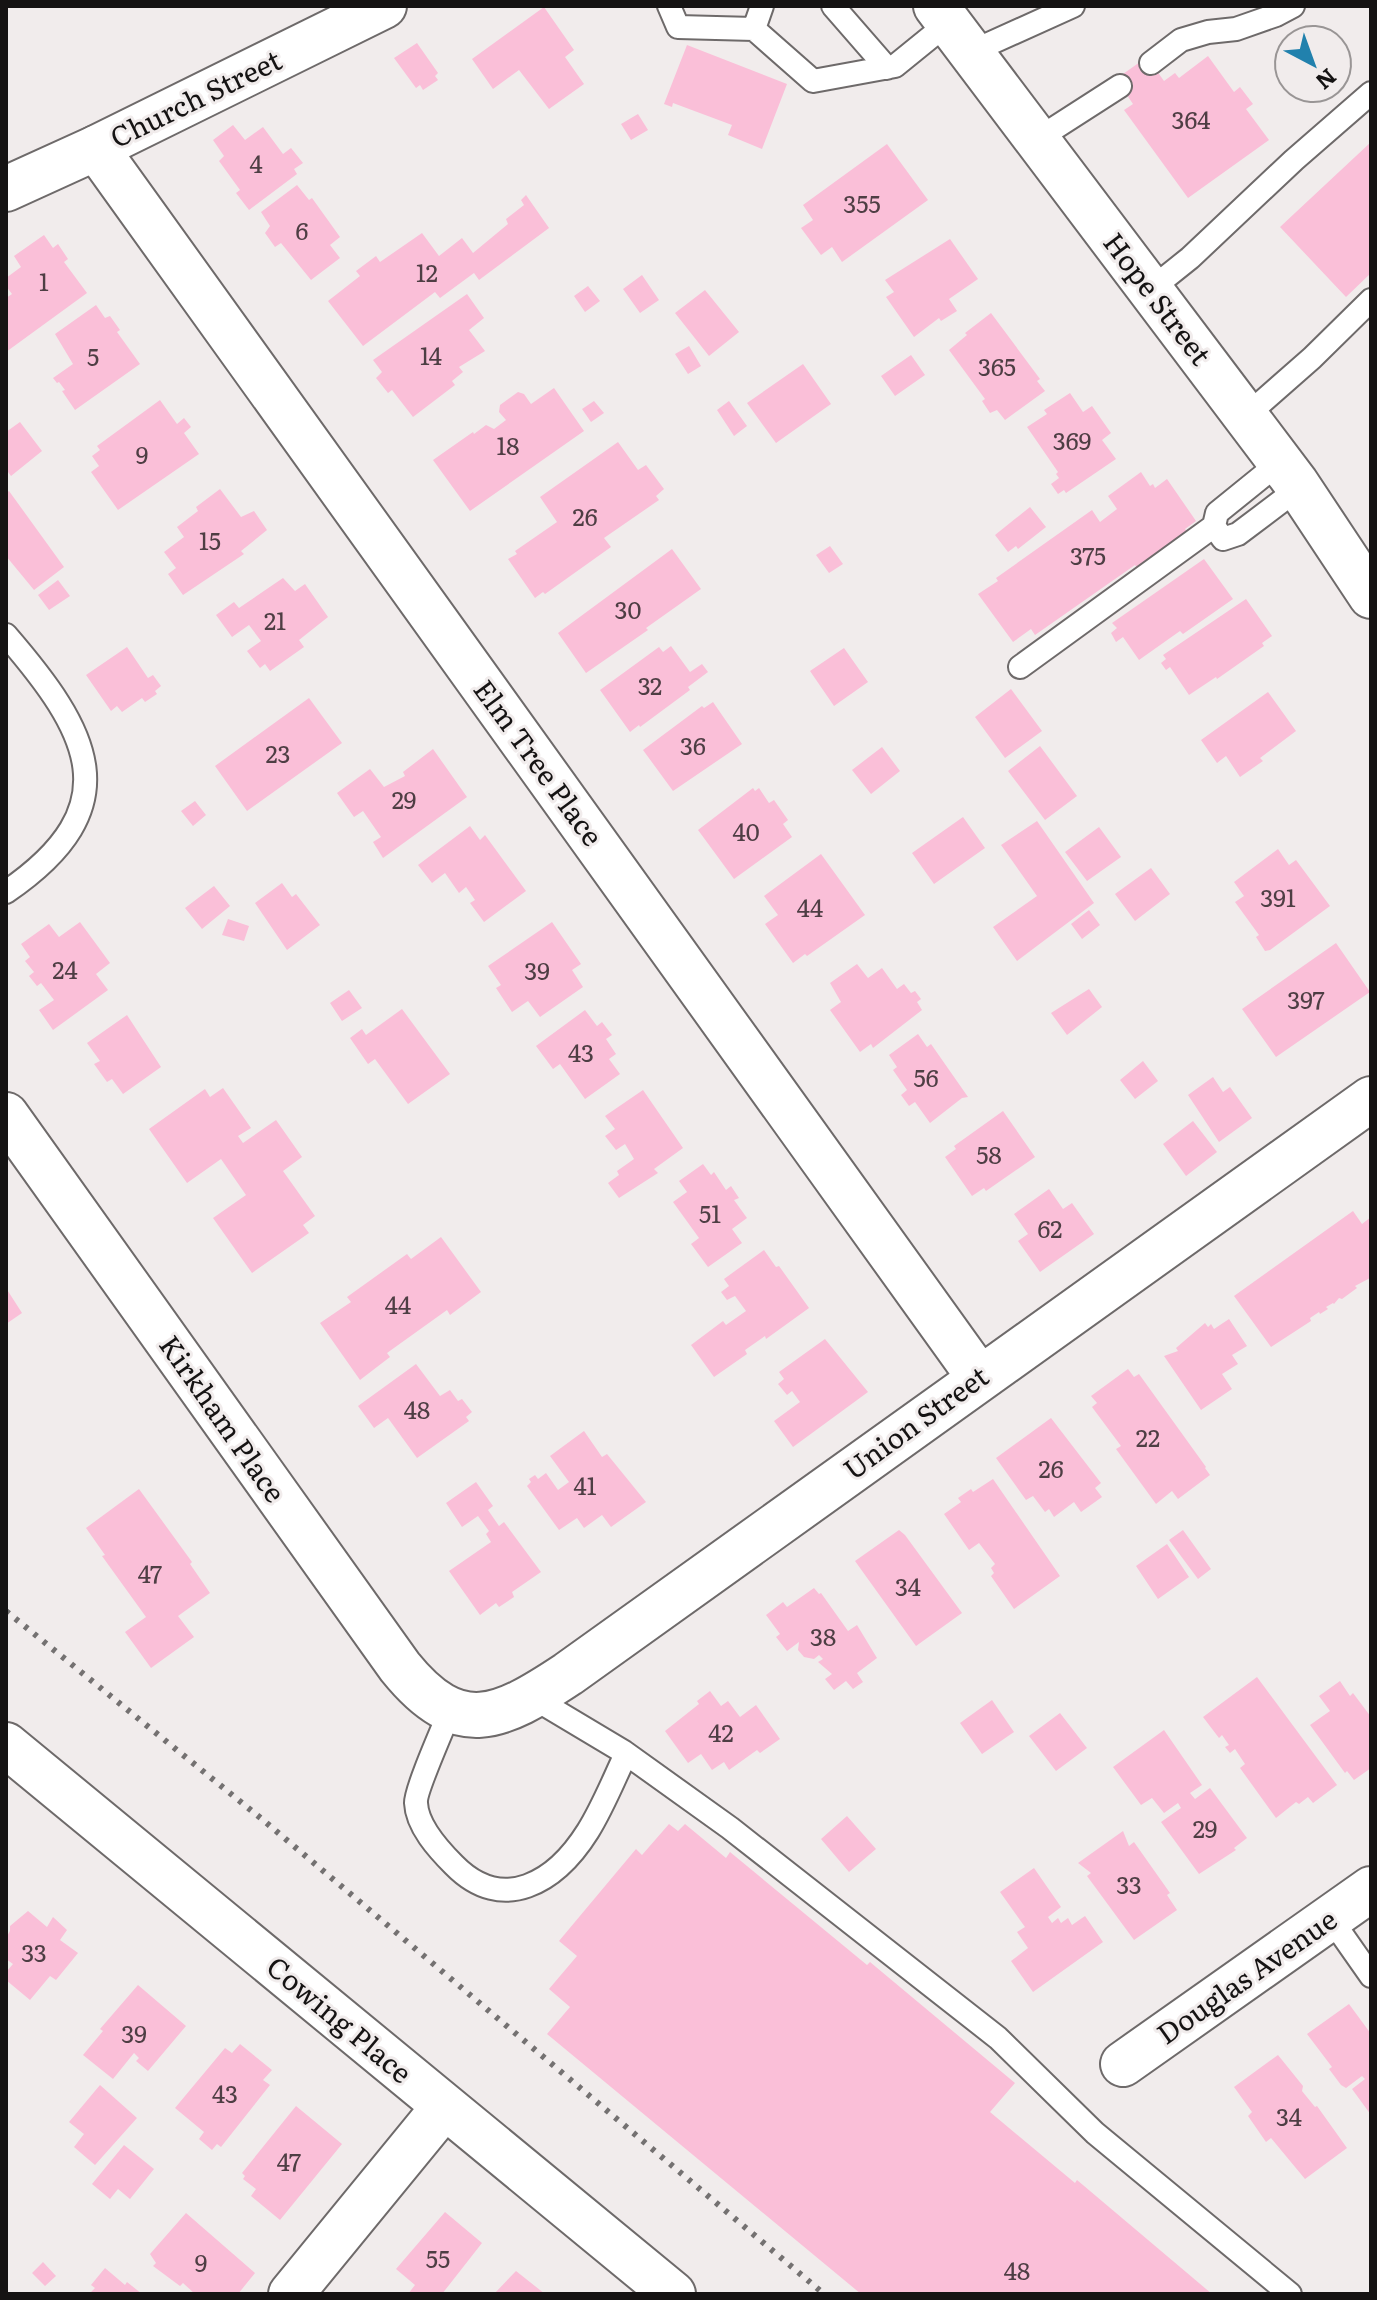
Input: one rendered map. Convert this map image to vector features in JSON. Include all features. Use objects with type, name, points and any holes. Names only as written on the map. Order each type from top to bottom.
[{"type":"street","name":"Church Street","points":[[6,189],[384,6]]},
{"type":"street","name":"Hope Street","points":[[951,27],[1290,475],[1371,596]]},
{"type":"street","name":"Elm Tree Place","points":[[96,148],[979,1377]]},
{"type":"street","name":"Union Street","points":[[450,1711],[482,1716],[495,1714],[532,1697],[1371,1099]]},
{"type":"street","name":"Kirkham Place","points":[[6,1115],[400,1667],[425,1695],[450,1711]]},
{"type":"street","name":"Cowing Place","points":[[6,1745],[673,2294]]},
{"type":"street","name":"Douglas Avenue","points":[[1123,2064],[1371,1889]]},
{"type":"street","points":[[291,2294],[444,2107]]},
{"type":"lane","points":[[669,6],[678,27],[754,29],[813,81],[895,66],[951,27],[1073,6]]},
{"type":"lane","points":[[754,29],[762,6]]},
{"type":"lane","points":[[833,6],[887,68]]},
{"type":"lane","points":[[1151,63],[1181,40],[1208,32],[1236,29],[1293,6]]},
{"type":"lane","points":[[1036,140],[1120,86]]},
{"type":"lane","points":[[1150,290],[1190,258],[1371,93]]},
{"type":"lane","points":[[1246,416],[1371,300]]},
{"type":"lane","points":[[1214,526],[1223,539],[1238,534],[1290,475]]},
{"type":"lane","points":[[1020,667],[1214,526],[1217,513],[1290,475]]},
{"type":"lane","points":[[6,635],[55,695],[71,721],[85,761],[85,785],[71,830],[55,852],[33,873],[6,892]]},
{"type":"lane","points":[[532,1697],[626,1754],[730,1828],[998,2038],[1095,2133],[1290,2294]]},
{"type":"lane","points":[[450,1711],[415,1801],[422,1823],[442,1853],[466,1878],[495,1890],[523,1890],[563,1863],[588,1831],[626,1754]]},
{"type":"lane","points":[[1331,1919],[1371,1976]]},
{"type":"building","points":[[544,7],[574,50],[565,57],[584,84],[549,109],[519,70],[493,89],[472,59]]},
{"type":"building","points":[[417,43],[438,73],[435,76],[438,80],[423,90],[420,85],[416,88],[394,58]]},
{"type":"building","points":[[687,45],[787,84],[762,149],[728,135],[732,125],[673,103],[672,107],[664,104]]},
{"type":"building","points":[[1208,56],[1234,92],[1240,87],[1253,104],[1246,109],[1269,140],[1188,198],[1124,110],[1133,104],[1116,79],[1147,57],[1164,81],[1175,73],[1179,78]]},
{"type":"building","points":[[638,114],[648,130],[631,140],[621,124]]},
{"type":"building","points":[[233,125],[245,140],[263,127],[283,154],[291,148],[303,163],[294,169],[297,174],[249,210],[236,193],[240,190],[219,161],[224,156],[213,140]]},
{"type":"building","points":[[1371,142],[1371,273],[1346,297],[1280,227]]},
{"type":"building","points":[[887,144],[928,200],[842,262],[832,247],[821,255],[801,228],[813,220],[803,205]]},
{"type":"building","points":[[297,185],[309,200],[312,198],[340,237],[330,245],[340,258],[311,280],[281,243],[275,247],[265,233],[270,226],[261,212]]},
{"type":"building","points":[[526,195],[549,228],[479,280],[474,273],[440,298],[435,292],[363,346],[328,301],[360,276],[356,271],[376,256],[380,262],[422,233],[439,256],[462,238],[473,253],[508,224],[506,219],[524,205],[521,200]]},
{"type":"building","points":[[44,235],[53,248],[58,244],[68,259],[64,262],[87,293],[6,352],[6,298],[12,294],[6,286],[6,278],[21,267],[14,256]]},
{"type":"building","points":[[950,239],[978,279],[949,299],[957,311],[941,321],[939,318],[914,337],[886,297],[894,292],[885,280]]},
{"type":"building","points":[[642,275],[659,300],[640,313],[623,289]]},
{"type":"building","points":[[588,286],[600,301],[585,312],[574,296]]},
{"type":"building","points":[[705,290],[739,332],[709,356],[675,313]]},
{"type":"building","points":[[467,294],[484,318],[469,330],[485,351],[459,367],[463,372],[452,381],[455,385],[413,417],[392,390],[388,393],[376,378],[382,372],[373,360]]},
{"type":"building","points":[[96,305],[105,318],[110,316],[120,330],[117,332],[140,364],[75,410],[62,391],[65,390],[53,378],[73,364],[55,334]]},
{"type":"building","points":[[991,313],[1040,379],[1037,381],[1045,391],[1005,420],[997,410],[990,413],[982,401],[985,399],[949,350]]},
{"type":"building","points":[[689,346],[701,366],[688,374],[675,354]]},
{"type":"building","points":[[911,355],[925,375],[895,396],[881,376]]},
{"type":"building","points":[[803,364],[831,404],[776,443],[747,403]]},
{"type":"building","points":[[554,388],[584,431],[470,511],[433,460],[473,432],[486,425],[494,429],[506,420],[499,412],[500,405],[518,392],[524,394],[531,404]]},
{"type":"building","points":[[1070,393],[1083,412],[1092,406],[1111,433],[1102,440],[1116,459],[1066,493],[1064,490],[1058,494],[1051,484],[1059,478],[1058,472],[1027,427],[1047,414],[1044,410]]},
{"type":"building","points":[[160,400],[177,424],[184,418],[191,427],[184,433],[199,454],[118,510],[91,472],[99,466],[92,456],[100,450],[97,446]]},
{"type":"building","points":[[594,401],[604,413],[591,422],[582,409]]},
{"type":"building","points":[[729,401],[747,426],[734,436],[717,410]]},
{"type":"building","points":[[20,422],[42,451],[11,476],[8,472],[6,474],[6,432]]},
{"type":"building","points":[[618,442],[638,470],[646,465],[664,489],[656,496],[659,500],[604,538],[611,547],[535,598],[508,559],[557,522],[540,497]]},
{"type":"building","points":[[1141,472],[1150,486],[1153,484],[1155,488],[1167,479],[1196,521],[1185,529],[1187,532],[1137,568],[1135,565],[1035,635],[1031,629],[1013,642],[978,594],[1092,510],[1100,522],[1117,509],[1108,496]]},
{"type":"building","points":[[220,489],[241,517],[254,511],[267,530],[241,551],[244,554],[183,595],[168,574],[176,568],[164,552],[184,537],[177,527],[198,511],[196,507]]},
{"type":"building","points":[[9,491],[64,567],[34,590],[6,556],[6,493]]},
{"type":"building","points":[[1030,507],[1046,527],[1018,549],[1016,546],[1008,552],[995,535]]},
{"type":"building","points":[[830,546],[843,564],[829,573],[816,555]]},
{"type":"building","points":[[672,549],[701,589],[586,673],[558,633]]},
{"type":"building","points":[[1204,559],[1233,599],[1139,660],[1123,637],[1116,642],[1111,633],[1117,628],[1112,623]]},
{"type":"building","points":[[283,578],[295,591],[305,584],[328,617],[299,640],[304,647],[270,671],[265,664],[260,668],[247,651],[261,641],[249,625],[232,637],[216,615],[234,602],[239,608]]},
{"type":"building","points":[[58,580],[70,596],[49,610],[38,595]]},
{"type":"building","points":[[1246,599],[1272,636],[1262,643],[1264,646],[1189,695],[1170,667],[1166,670],[1161,663],[1166,659],[1163,655]]},
{"type":"building","points":[[671,646],[690,672],[702,664],[708,672],[688,687],[690,690],[630,732],[600,690],[659,647],[663,652]]},
{"type":"building","points":[[127,647],[148,678],[153,675],[161,686],[155,691],[157,694],[145,702],[142,698],[122,712],[117,706],[111,711],[86,675]]},
{"type":"building","points":[[844,648],[868,682],[834,706],[810,671]]},
{"type":"building","points":[[1011,689],[1042,731],[1005,758],[975,717]]},
{"type":"building","points":[[1268,692],[1296,731],[1240,777],[1226,756],[1217,763],[1201,740]]},
{"type":"building","points":[[309,698],[342,743],[247,811],[215,766]]},
{"type":"building","points":[[713,702],[742,744],[673,791],[643,750],[702,706],[704,708]]},
{"type":"building","points":[[1040,746],[1077,796],[1045,820],[1008,771]]},
{"type":"building","points":[[882,747],[900,771],[871,794],[852,770]]},
{"type":"building","points":[[433,749],[467,797],[383,858],[373,842],[381,837],[363,811],[354,817],[337,793],[370,769],[384,787],[405,776],[403,772]]},
{"type":"building","points":[[753,788],[755,791],[759,788],[769,803],[774,800],[788,820],[783,824],[792,837],[734,879],[698,830]]},
{"type":"building","points":[[195,801],[206,815],[193,826],[181,811]]},
{"type":"building","points":[[963,817],[985,848],[934,884],[912,853]]},
{"type":"building","points":[[1037,821],[1094,903],[1017,961],[993,927],[1037,896],[1001,845]]},
{"type":"building","points":[[470,826],[480,840],[485,835],[526,891],[484,922],[470,903],[475,900],[466,887],[459,893],[445,873],[432,883],[418,865]]},
{"type":"building","points":[[1099,827],[1121,857],[1087,881],[1065,852]]},
{"type":"building","points":[[1278,849],[1289,865],[1296,860],[1330,906],[1265,951],[1256,937],[1259,935],[1235,902],[1244,896],[1234,882]]},
{"type":"building","points":[[821,854],[865,915],[793,963],[765,924],[778,915],[764,896]]},
{"type":"building","points":[[1151,868],[1170,894],[1135,921],[1115,894]]},
{"type":"building","points":[[282,883],[292,897],[296,894],[320,925],[287,950],[255,903]]},
{"type":"building","points":[[214,886],[230,906],[202,929],[185,908]]},
{"type":"building","points":[[1089,910],[1100,925],[1082,939],[1071,924]]},
{"type":"building","points":[[228,919],[249,926],[244,941],[222,935]]},
{"type":"building","points":[[80,922],[110,963],[96,974],[108,990],[53,1030],[39,1010],[54,1000],[41,983],[37,986],[29,976],[34,972],[25,961],[30,957],[21,944],[49,924],[59,937]]},
{"type":"building","points":[[552,922],[581,964],[572,970],[583,987],[540,1017],[528,1001],[512,1012],[496,988],[501,985],[488,966]]},
{"type":"building","points":[[1336,943],[1370,992],[1276,1057],[1242,1009]]},
{"type":"building","points":[[857,964],[868,978],[882,968],[897,989],[904,984],[911,993],[915,991],[921,999],[917,1002],[922,1010],[873,1048],[871,1044],[860,1052],[830,1010],[841,1002],[830,983]]},
{"type":"building","points":[[1089,989],[1102,1007],[1067,1035],[1051,1013]]},
{"type":"building","points":[[349,990],[362,1008],[342,1021],[330,1003]]},
{"type":"building","points":[[402,1009],[450,1074],[408,1104],[375,1059],[368,1064],[350,1038],[362,1029],[366,1035]]},
{"type":"building","points":[[585,1010],[597,1026],[602,1022],[612,1035],[606,1039],[616,1054],[609,1059],[620,1074],[585,1099],[560,1064],[553,1069],[536,1046]]},
{"type":"building","points":[[127,1015],[161,1067],[123,1094],[112,1079],[107,1082],[94,1064],[100,1061],[87,1043]]},
{"type":"building","points":[[918,1034],[927,1047],[931,1044],[968,1097],[962,1098],[930,1123],[915,1102],[909,1106],[901,1095],[907,1090],[893,1070],[897,1067],[889,1055]]},
{"type":"building","points":[[1143,1061],[1158,1081],[1135,1099],[1120,1080]]},
{"type":"building","points":[[1213,1077],[1223,1092],[1230,1087],[1252,1118],[1219,1142],[1188,1095]]},
{"type":"building","points":[[223,1088],[251,1128],[238,1136],[243,1143],[276,1120],[302,1157],[283,1171],[315,1216],[303,1225],[309,1233],[252,1273],[213,1218],[246,1195],[221,1159],[187,1183],[149,1129],[205,1089],[210,1097]]},
{"type":"building","points":[[643,1090],[683,1148],[654,1169],[658,1173],[619,1198],[608,1183],[619,1175],[617,1171],[634,1159],[625,1144],[616,1150],[605,1136],[615,1129],[605,1116]]},
{"type":"building","points":[[1003,1111],[1035,1157],[986,1191],[984,1188],[972,1196],[945,1157],[956,1149],[954,1146]]},
{"type":"building","points":[[1193,1121],[1217,1152],[1186,1176],[1163,1144]]},
{"type":"building","points":[[703,1164],[711,1175],[714,1172],[726,1190],[731,1186],[739,1198],[734,1200],[747,1218],[732,1229],[742,1243],[708,1267],[691,1244],[699,1238],[673,1202],[687,1192],[679,1181]]},
{"type":"building","points":[[1049,1189],[1063,1209],[1072,1203],[1094,1234],[1040,1272],[1018,1241],[1028,1234],[1014,1214]]},
{"type":"building","points":[[1353,1211],[1362,1224],[1371,1217],[1370,1278],[1271,1347],[1234,1296]]},
{"type":"building","points":[[441,1237],[481,1292],[450,1315],[447,1310],[387,1353],[390,1357],[360,1380],[320,1323],[351,1302],[347,1297],[407,1254],[411,1259]]},
{"type":"building","points":[[764,1250],[809,1308],[745,1350],[747,1354],[714,1377],[691,1345],[723,1321],[726,1325],[746,1311],[735,1296],[727,1300],[721,1292],[729,1286],[724,1279]]},
{"type":"building","points":[[6,1288],[22,1313],[6,1324]]},
{"type":"building","points":[[1229,1319],[1247,1346],[1232,1355],[1238,1364],[1222,1374],[1232,1389],[1201,1410],[1164,1356],[1178,1351],[1176,1348],[1205,1323],[1208,1327],[1211,1324],[1214,1329]]},
{"type":"building","points":[[825,1339],[868,1392],[793,1447],[774,1421],[800,1402],[792,1391],[787,1395],[778,1384],[784,1379],[779,1372]]},
{"type":"building","points":[[416,1364],[440,1396],[450,1390],[472,1412],[466,1417],[469,1421],[417,1458],[388,1418],[374,1428],[358,1406]]},
{"type":"building","points":[[1128,1369],[1134,1377],[1139,1374],[1210,1475],[1178,1499],[1172,1491],[1156,1504],[1116,1449],[1121,1446],[1092,1407],[1097,1403],[1091,1396]]},
{"type":"building","points":[[1051,1418],[1101,1483],[1095,1488],[1102,1497],[1081,1512],[1074,1502],[1054,1517],[1049,1509],[1045,1512],[1033,1496],[1026,1500],[996,1458]]},
{"type":"building","points":[[584,1431],[602,1457],[607,1454],[646,1502],[611,1527],[602,1515],[584,1528],[577,1518],[559,1530],[527,1486],[531,1482],[529,1479],[535,1475],[538,1479],[546,1473],[558,1490],[569,1482],[550,1456]]},
{"type":"building","points":[[993,1479],[1060,1576],[1014,1609],[991,1576],[994,1573],[991,1568],[995,1564],[979,1543],[969,1550],[944,1514],[961,1502],[958,1498]]},
{"type":"building","points":[[476,1482],[493,1506],[488,1510],[499,1526],[504,1522],[541,1572],[512,1592],[514,1597],[499,1607],[496,1603],[480,1615],[449,1571],[491,1542],[486,1534],[489,1531],[478,1516],[462,1527],[446,1503]]},
{"type":"building","points":[[139,1489],[192,1562],[190,1564],[210,1593],[178,1616],[194,1637],[151,1668],[125,1632],[146,1617],[86,1528]]},
{"type":"building","points":[[899,1530],[962,1613],[916,1646],[855,1561]]},
{"type":"building","points":[[1183,1530],[1211,1569],[1198,1579],[1169,1540]]},
{"type":"building","points":[[1167,1544],[1189,1577],[1158,1599],[1136,1566]]},
{"type":"building","points":[[814,1588],[848,1631],[857,1625],[877,1658],[857,1673],[863,1682],[853,1689],[846,1681],[834,1690],[825,1679],[832,1674],[818,1662],[823,1659],[819,1655],[814,1659],[804,1657],[798,1650],[799,1642],[787,1651],[776,1637],[780,1634],[766,1615],[783,1602],[787,1607]]},
{"type":"building","points":[[1257,1677],[1337,1785],[1313,1803],[1308,1797],[1299,1804],[1296,1802],[1276,1818],[1240,1768],[1245,1764],[1235,1749],[1230,1753],[1222,1735],[1219,1738],[1203,1717]]},
{"type":"building","points":[[1340,1681],[1371,1717],[1371,1768],[1354,1780],[1347,1771],[1345,1773],[1310,1725],[1330,1711],[1319,1696]]},
{"type":"building","points":[[710,1691],[721,1706],[728,1701],[740,1717],[756,1705],[780,1739],[760,1753],[757,1750],[729,1770],[724,1762],[712,1770],[701,1754],[688,1763],[665,1731],[699,1704],[697,1701]]},
{"type":"building","points":[[992,1700],[1014,1732],[982,1754],[960,1723]]},
{"type":"building","points":[[1060,1713],[1087,1748],[1056,1771],[1029,1736]]},
{"type":"building","points":[[1164,1730],[1202,1785],[1190,1793],[1195,1799],[1210,1788],[1247,1838],[1234,1848],[1236,1850],[1199,1874],[1161,1822],[1181,1808],[1178,1803],[1164,1813],[1152,1798],[1141,1805],[1113,1767]]},
{"type":"building","points":[[847,1816],[876,1849],[849,1872],[821,1839]]},
{"type":"building","points":[[669,1824],[678,1831],[685,1824],[726,1858],[730,1852],[867,1965],[870,1962],[1015,2083],[990,2112],[1075,2183],[1077,2180],[1212,2294],[861,2294],[547,2034],[570,2007],[549,1989],[577,1956],[559,1941],[636,1849],[642,1855]]},
{"type":"building","points":[[1123,1831],[1129,1846],[1134,1842],[1170,1893],[1167,1895],[1177,1910],[1134,1940],[1087,1876],[1091,1873],[1078,1863]]},
{"type":"building","points":[[1034,1868],[1061,1907],[1048,1917],[1052,1923],[1058,1918],[1061,1923],[1068,1918],[1072,1925],[1085,1916],[1103,1942],[1033,1992],[1011,1961],[1028,1948],[1017,1932],[1025,1927],[1000,1892]]},
{"type":"building","points":[[28,1911],[47,1927],[53,1917],[67,1930],[60,1940],[78,1953],[56,1980],[50,1976],[30,2000],[6,1980],[6,1972],[13,1964],[6,1959],[6,1938],[10,1926]]},
{"type":"building","points":[[138,1985],[186,2026],[148,2071],[136,2061],[139,2058],[134,2053],[113,2079],[83,2055],[103,2031],[100,2029]]},
{"type":"building","points":[[1349,2004],[1371,2034],[1371,2115],[1352,2089],[1365,2079],[1362,2076],[1346,2088],[1341,2085],[1329,2069],[1332,2067],[1307,2034]]},
{"type":"building","points":[[240,2044],[272,2070],[263,2080],[270,2085],[221,2147],[217,2144],[212,2150],[199,2139],[204,2132],[175,2108],[225,2048],[232,2053]]},
{"type":"building","points":[[1278,2055],[1347,2148],[1305,2179],[1271,2138],[1266,2142],[1248,2116],[1252,2112],[1234,2087]]},
{"type":"building","points":[[100,2085],[137,2118],[95,2165],[74,2147],[84,2134],[69,2122]]},
{"type":"building","points":[[296,2106],[342,2144],[280,2220],[251,2196],[256,2189],[243,2179],[245,2176],[242,2173]]},
{"type":"building","points":[[124,2145],[154,2169],[130,2199],[118,2189],[110,2199],[92,2184]]},
{"type":"building","points":[[445,2212],[482,2243],[442,2294],[408,2294],[415,2285],[396,2269]]},
{"type":"building","points":[[186,2213],[255,2273],[238,2294],[195,2294],[183,2283],[180,2286],[153,2266],[156,2263],[150,2254]]},
{"type":"building","points":[[43,2262],[56,2276],[45,2286],[32,2273]]},
{"type":"building","points":[[105,2268],[125,2285],[127,2282],[142,2294],[89,2294],[95,2288],[91,2285]]},
{"type":"building","points":[[516,2271],[545,2294],[494,2294]]},
{"type":"railway","points":[[6,1611],[263,1820],[824,2294]]}]
